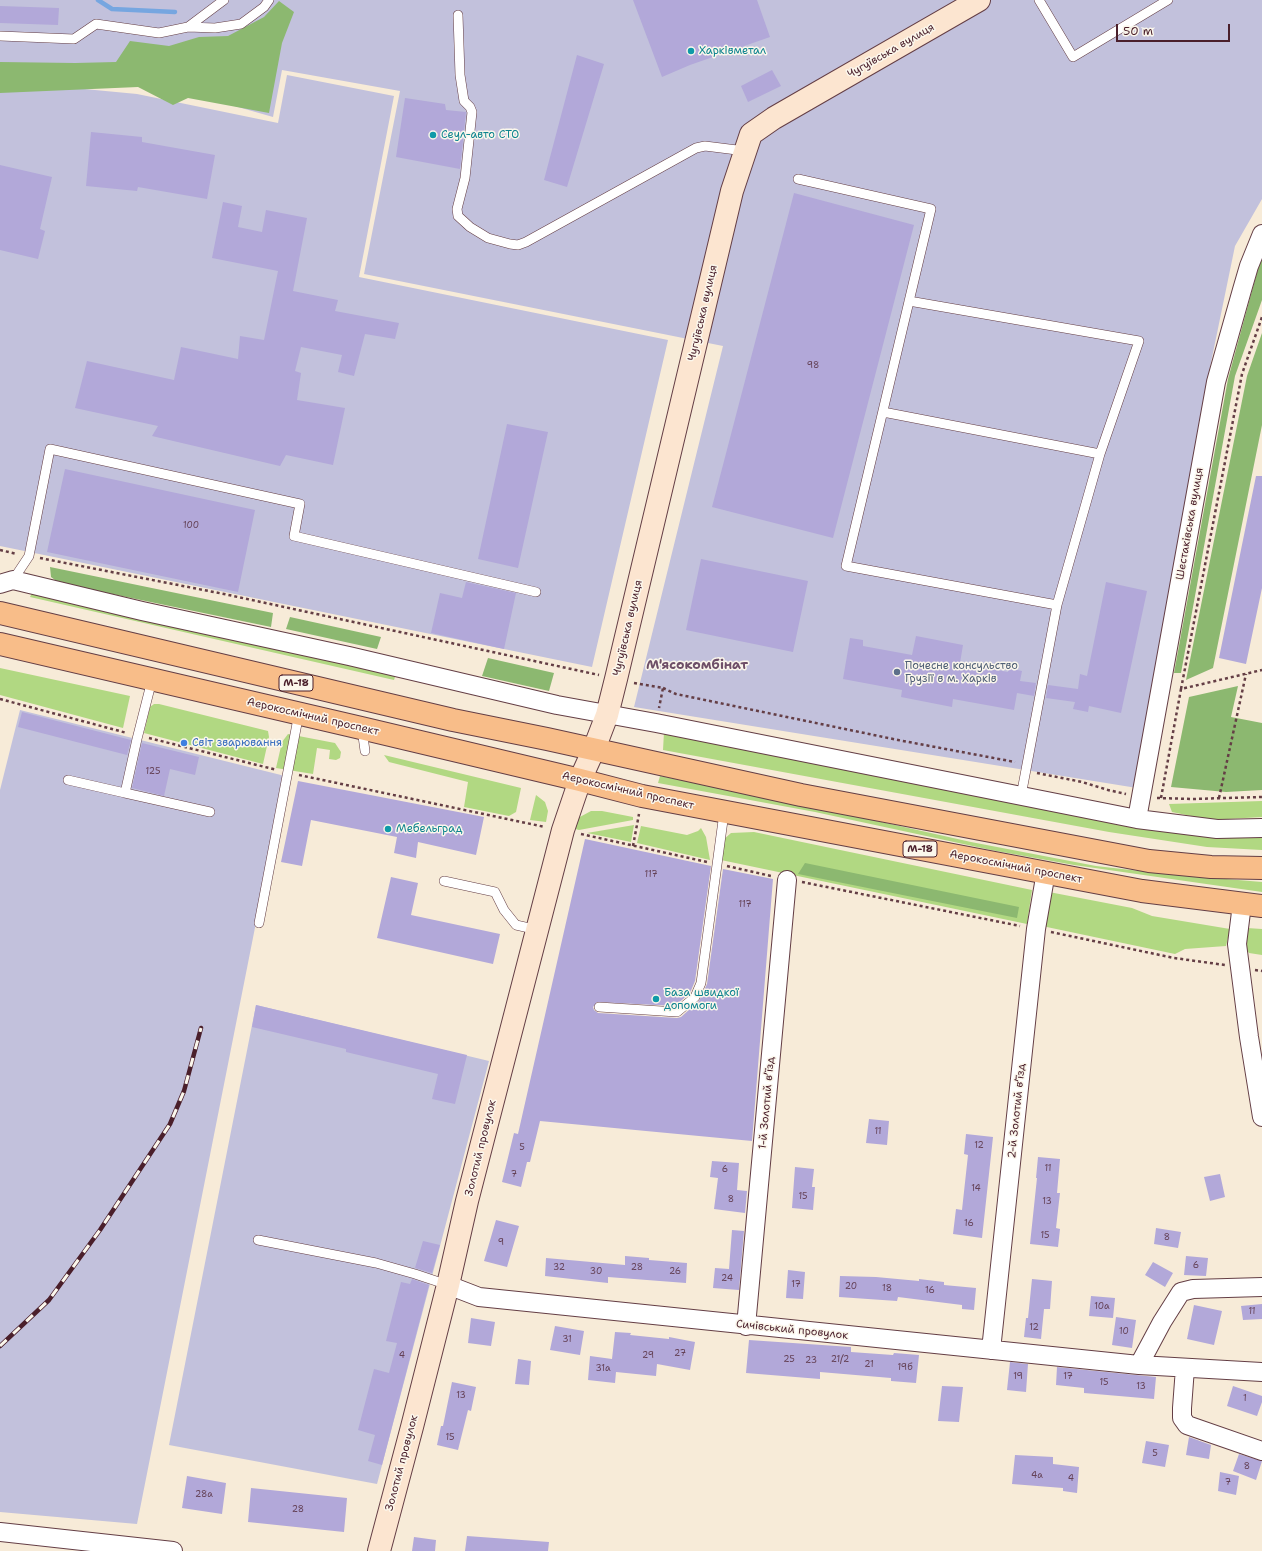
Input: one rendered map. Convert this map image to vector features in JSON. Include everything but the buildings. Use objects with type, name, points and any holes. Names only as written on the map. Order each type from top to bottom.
[{"type":"main road","name":"М-18","points":[[0,613],[453,720],[594,749],[802,795],[1149,861],[1211,867],[1262,868]]},
{"type":"main road","name":"Аерокосмічний проспект","points":[[0,644],[299,713],[642,796],[724,813],[1142,891],[1252,905]]},
{"type":"street","name":"Чугуївська вулиця","points":[[594,749],[607,715],[732,191],[751,134],[774,118],[979,0]]},
{"type":"street","name":"Шестаківська вулиця","points":[[1137,819],[1216,382],[1245,278],[1262,234]]},
{"type":"street","points":[[6,582],[349,656],[557,705],[656,723],[1137,819],[1217,829],[1262,828]]},
{"type":"street","name":"Золотий провулок","points":[[379,1551],[448,1285],[467,1201],[563,830],[580,780],[594,749]]},
{"type":"street","name":"2-й Золотий в’їзд","points":[[991,1350],[1036,929],[1046,872]]},
{"type":"street","name":"1-й Золотий в’їзд","points":[[746,1326],[787,880]]},
{"type":"street","points":[[1252,905],[1237,944],[1249,1037],[1262,1117]]},
{"type":"street","name":"Сичівський провулок","points":[[448,1285],[479,1298],[1139,1365],[1262,1372]]},
{"type":"street","points":[[1139,1365],[1162,1322],[1181,1292],[1193,1289],[1262,1286]]},
{"type":"street","points":[[1186,1368],[1182,1418],[1188,1425],[1262,1451]]},
{"type":"street","points":[[0,1532],[173,1551]]},
{"type":"lane","points":[[188,27],[224,0]]},
{"type":"lane","points":[[0,36],[74,39],[96,24],[159,33],[188,27],[216,28],[241,24],[264,7],[269,0]]},
{"type":"lane","points":[[1039,0],[1073,57],[1168,0]]},
{"type":"lane","points":[[458,15],[460,75],[464,101],[470,107],[472,112],[465,178],[457,209],[458,216],[488,238],[518,245],[526,242],[696,148],[705,146],[745,150]]},
{"type":"lane","points":[[798,179],[930,209],[846,566],[1057,605]]},
{"type":"lane","points":[[909,301],[1139,340],[1100,454],[1057,605],[1021,796]]},
{"type":"lane","points":[[882,412],[1100,454]]},
{"type":"lane","points":[[6,582],[29,556],[50,449],[300,504],[294,536],[536,592]]},
{"type":"lane","points":[[125,793],[152,680]]},
{"type":"lane","points":[[259,923],[289,773],[299,713]]},
{"type":"lane","points":[[361,728],[365,751]]},
{"type":"lane","points":[[68,780],[210,812]]},
{"type":"lane","points":[[599,1007],[677,1012],[695,997],[700,982],[724,813]]},
{"type":"lane","points":[[444,881],[495,892],[504,910],[516,926],[538,930]]},
{"type":"lane","points":[[258,1240],[376,1263],[448,1285]]},
{"type":"path","points":[[1161,798],[1242,374],[1262,317]]},
{"type":"path","points":[[0,550],[224,594],[602,676]]},
{"type":"path","points":[[1181,689],[1262,670]]},
{"type":"path","points":[[1219,798],[1246,674]]},
{"type":"path","points":[[634,683],[662,688],[676,694],[898,740],[1016,762],[1037,773],[1082,782],[1108,790]]},
{"type":"path","points":[[657,715],[662,688]]},
{"type":"path","points":[[0,699],[138,736],[289,773],[563,830],[787,880]]},
{"type":"path","points":[[1192,799],[1262,797]]},
{"type":"path","points":[[634,846],[640,812]]},
{"type":"shaded area","points":[[0,0],[1262,0],[1262,199],[1235,246],[1209,372],[1137,788],[634,707],[723,346],[364,274],[400,91],[282,70],[273,117],[133,77],[0,66]]},
{"type":"shaded area","points":[[287,75],[394,96],[359,277],[668,340],[592,667],[0,546],[0,81],[137,94],[278,123]]},
{"type":"shaded area","points":[[20,710],[285,776],[137,1524],[0,1512],[0,790]]},
{"type":"shaded area","points":[[256,1005],[489,1061],[377,1484],[169,1445]]},
{"type":"green space","points":[[279,1],[294,12],[282,43],[269,113],[188,98],[173,105],[138,87],[0,93],[0,62],[116,62],[130,41],[169,46],[199,37],[228,36],[264,17]]},
{"type":"green space","points":[[1262,254],[1262,300],[1235,376],[1181,673],[1174,673],[1228,379]]},
{"type":"green space","points":[[1262,333],[1262,425],[1213,668],[1186,680],[1247,376]]},
{"type":"green space","points":[[50,567],[273,613],[271,627],[59,583],[51,577]]},
{"type":"green space","points":[[33,591],[397,671],[394,680],[30,597]]},
{"type":"green space","points":[[290,617],[381,637],[377,649],[286,629]]},
{"type":"green space","points":[[488,658],[554,673],[549,691],[482,676]]},
{"type":"green space","points":[[0,668],[130,696],[123,728],[0,695]]},
{"type":"green space","points":[[1238,686],[1231,717],[1262,723],[1262,790],[1226,792],[1171,787],[1189,697]]},
{"type":"green space","points":[[154,704],[268,731],[269,737],[263,764],[144,733],[150,707]]},
{"type":"green space","points":[[664,732],[1262,834],[1262,850],[1207,847],[1109,832],[663,750]]},
{"type":"green space","points":[[288,734],[335,743],[341,752],[340,758],[336,760],[329,759],[330,750],[317,748],[313,774],[276,768],[282,742]]},
{"type":"green space","points":[[384,755],[521,788],[516,812],[509,816],[464,807],[468,782],[389,762]]},
{"type":"green space","points":[[660,776],[810,806],[971,842],[1096,866],[1166,874],[1262,882],[1262,892],[1074,865],[991,850],[815,812],[658,783]]},
{"type":"green space","points":[[536,795],[545,802],[548,811],[546,822],[530,820]]},
{"type":"green space","points":[[1262,801],[1262,817],[1210,820],[1172,812],[1169,804]]},
{"type":"green space","points":[[591,811],[602,811],[633,817],[633,820],[579,830],[572,828],[578,818]]},
{"type":"green space","points":[[634,825],[631,842],[587,833]]},
{"type":"green space","points":[[641,826],[687,835],[698,831],[701,828],[706,837],[710,860],[637,843]]},
{"type":"green space","points":[[754,832],[1032,890],[1027,924],[721,860],[723,840],[731,833]]},
{"type":"green space","points":[[805,863],[1019,907],[1017,918],[798,874]]},
{"type":"green space","points":[[1049,892],[1132,908],[1152,916],[1230,929],[1226,946],[1185,949],[1175,954],[1042,926]]},
{"type":"green space","points":[[1247,928],[1262,929],[1262,955],[1249,953],[1246,949]]},
{"type":"waterway","points":[[98,0],[112,9],[175,12]]},
{"type":"railway","points":[[0,1346],[49,1300],[100,1230],[170,1124],[184,1091],[201,1028]]},
{"type":"place","name":"Харківметал","points":[[691,51]]},
{"type":"place","name":"Сеул-авто СТО","points":[[433,135]]},
{"type":"place","name":"Почесне консульство Грузії в м. Харків","points":[[897,672]]},
{"type":"place","name":"Світ зварювання","points":[[184,743]]},
{"type":"place","name":"Мебельград","points":[[388,829]]},
{"type":"place","name":"База швидкої допомоги","points":[[656,999]]},
{"type":"district","name":"М'ясокомбінат","points":[[697,666]]}]
